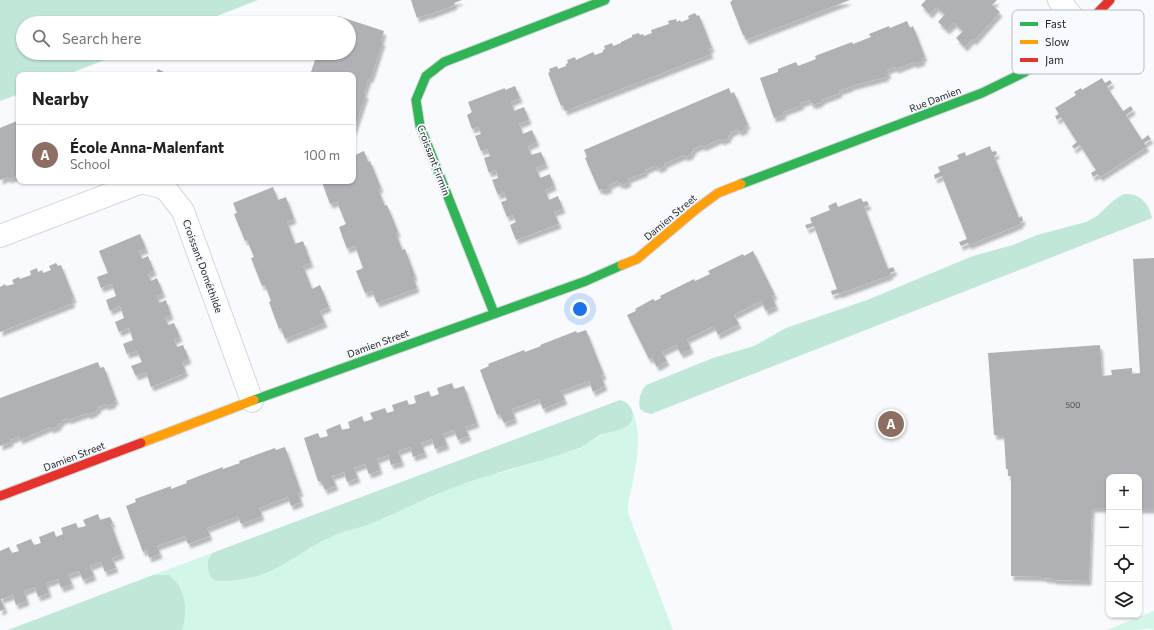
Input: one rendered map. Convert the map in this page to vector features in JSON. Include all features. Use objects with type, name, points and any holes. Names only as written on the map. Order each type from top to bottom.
[{"type":"street","name":"Croissant Firmin","points":[[494,313],[420,126],[416,100],[426,76],[444,62],[605,0]]},
{"type":"street","points":[[1059,0],[1067,10]]},
{"type":"street","points":[[1100,10],[1110,0]]},
{"type":"street","name":"Damien Street","points":[[0,496],[252,401],[586,281],[637,259],[695,210],[718,193],[989,89],[1021,74]]},
{"type":"street","name":"Croissant Dométhilde","points":[[0,236],[137,184]]},
{"type":"street","name":"Croissant Dométhilde","points":[[150,184],[165,188],[183,211],[252,401]]},
{"type":"green space","points":[[0,0],[258,0],[217,16],[16,16],[16,60],[104,60],[74,72],[16,72],[16,95],[0,101]]},
{"type":"green space","points":[[1124,194],[1135,195],[1143,200],[1149,208],[1152,218],[651,414],[640,409],[640,396],[646,385],[713,358],[754,346],[786,328],[867,300],[973,256],[1013,245],[1037,235],[1086,222],[1097,216],[1113,201]]},
{"type":"green space","points":[[620,400],[628,404],[631,408],[633,416],[630,424],[626,427],[600,435],[580,448],[481,478],[440,493],[370,524],[325,539],[280,566],[261,575],[222,581],[216,581],[210,576],[208,563],[212,553]]},
{"type":"green space","points":[[632,409],[637,429],[638,448],[636,466],[628,503],[628,513],[673,630],[182,630],[185,619],[185,601],[181,589],[169,575],[153,575],[212,553],[209,557],[213,580],[222,582],[241,579],[311,548],[335,534],[370,524],[451,488],[485,476],[579,449],[603,434],[626,426],[633,415]]},
{"type":"green space","points":[[153,575],[169,575],[181,589],[185,601],[185,619],[182,630],[8,630]]},
{"type":"green space","points":[[1154,611],[1154,630],[1149,628],[1137,630],[1107,630],[1137,618],[1142,618],[1142,616]]},
{"type":"building","points":[[411,0],[462,0],[454,3],[455,5],[417,18]]},
{"type":"building","points":[[732,0],[850,0],[746,40],[730,2]]},
{"type":"building","points":[[926,0],[997,0],[992,5],[1000,12],[974,41],[972,39],[965,47],[956,38],[963,31],[954,23],[947,30],[938,22],[945,14],[936,7],[930,14],[921,5]]},
{"type":"building","points":[[695,13],[697,16],[699,15],[712,48],[709,49],[711,54],[565,111],[563,105],[561,106],[548,73],[550,72],[549,69],[557,66],[558,69],[566,66],[568,63],[567,60],[575,57],[576,60],[593,52],[595,55],[603,52],[605,49],[604,46],[612,43],[613,46],[632,37],[632,35],[639,33],[640,35],[643,34],[644,36],[652,33],[651,30],[669,24],[668,21],[676,19],[677,22],[680,20],[681,22],[689,19],[688,16]]},
{"type":"building","points":[[907,21],[910,28],[913,26],[925,57],[922,58],[923,61],[914,64],[914,62],[896,69],[895,67],[887,70],[889,74],[886,75],[886,77],[851,86],[839,91],[840,93],[813,105],[813,103],[811,104],[810,100],[801,103],[802,105],[783,112],[784,115],[774,118],[760,78],[778,72],[778,69],[796,62],[798,66],[816,59],[815,56],[852,42],[853,44],[871,37],[869,34]]},
{"type":"building","points":[[356,22],[384,31],[381,41],[383,41],[371,78],[369,78],[364,93],[366,94],[356,124],[356,72],[311,72],[315,60],[356,60]]},
{"type":"building","points":[[158,69],[164,72],[156,72]]},
{"type":"building","points":[[1102,78],[1105,83],[1110,80],[1112,83],[1107,87],[1123,111],[1131,106],[1133,110],[1126,115],[1142,140],[1148,135],[1151,139],[1144,143],[1147,147],[1100,177],[1098,174],[1093,177],[1091,173],[1096,170],[1080,145],[1074,149],[1072,146],[1077,142],[1061,117],[1057,120],[1055,116],[1059,114],[1055,108],[1076,95],[1074,92],[1081,88],[1082,90]]},
{"type":"building","points":[[515,86],[520,98],[511,102],[514,111],[524,107],[529,120],[519,124],[523,134],[532,130],[537,142],[528,146],[531,155],[541,152],[546,164],[536,168],[540,178],[550,174],[554,186],[545,190],[549,200],[558,196],[563,209],[554,212],[559,224],[516,240],[510,225],[516,222],[513,215],[507,217],[501,202],[507,200],[504,193],[498,195],[492,180],[498,178],[496,170],[489,173],[484,158],[490,156],[487,149],[481,151],[475,136],[481,134],[478,127],[472,129],[467,115],[472,112],[468,102],[505,88],[505,90]]},
{"type":"building","points":[[729,88],[731,94],[734,92],[748,125],[745,126],[746,129],[739,132],[738,129],[730,133],[731,134],[728,136],[729,138],[721,141],[720,139],[703,147],[702,145],[693,149],[694,151],[691,152],[692,154],[685,157],[684,155],[664,164],[665,166],[658,169],[657,166],[654,166],[645,170],[646,172],[628,179],[629,182],[622,185],[621,183],[618,184],[618,181],[609,185],[610,188],[603,191],[602,189],[599,190],[585,158],[587,157],[584,150]]},
{"type":"building","points":[[16,121],[16,176],[0,180],[0,128]]},
{"type":"building","points":[[990,146],[992,152],[996,151],[997,154],[994,156],[1019,218],[1022,216],[1023,221],[1020,222],[1021,224],[969,245],[968,243],[961,246],[959,242],[967,239],[942,176],[935,179],[934,175],[940,172],[938,167],[959,159],[957,155],[965,152],[966,156]]},
{"type":"building","points":[[364,151],[368,162],[370,161],[381,188],[378,189],[385,206],[387,205],[398,232],[396,233],[402,250],[405,249],[415,276],[413,277],[417,288],[377,303],[372,291],[365,293],[356,271],[363,268],[355,246],[347,249],[339,227],[346,224],[337,202],[330,204],[323,184],[356,184],[356,155]]},
{"type":"building","points":[[273,187],[278,200],[286,197],[294,219],[287,222],[295,244],[303,241],[311,263],[303,266],[312,289],[320,285],[329,307],[320,311],[325,323],[285,339],[281,328],[279,329],[269,302],[271,301],[265,285],[262,286],[251,258],[254,257],[247,240],[245,241],[234,214],[237,213],[233,203]]},
{"type":"building","points":[[861,198],[863,202],[867,201],[869,205],[864,207],[888,269],[893,267],[895,271],[890,273],[891,275],[839,294],[832,295],[831,291],[837,289],[814,226],[807,229],[805,225],[812,223],[810,218],[830,210],[828,206],[836,202],[838,207]]},
{"type":"building","points":[[140,234],[146,249],[139,251],[142,259],[148,256],[154,271],[148,274],[151,281],[157,278],[163,293],[157,296],[159,303],[166,300],[171,315],[165,318],[168,325],[174,323],[180,337],[174,340],[177,347],[183,345],[189,359],[182,362],[186,372],[151,387],[146,372],[136,376],[131,366],[142,362],[137,351],[127,354],[123,344],[133,340],[129,328],[119,332],[115,322],[124,318],[120,306],[110,311],[106,300],[116,296],[112,284],[101,288],[97,277],[108,273],[99,251]]},
{"type":"building","points":[[753,251],[775,295],[772,296],[776,306],[766,311],[761,301],[734,315],[739,324],[718,335],[714,326],[687,339],[691,349],[681,354],[676,345],[662,352],[667,361],[657,367],[652,358],[649,359],[627,315],[636,311],[635,309],[653,299],[655,301],[661,298],[660,296],[694,279],[695,281],[710,274],[708,271],[743,254],[744,256]]},
{"type":"building","points":[[1154,258],[1154,509],[1142,509],[1142,474],[1106,474],[1106,508],[1092,508],[1089,581],[1054,580],[1044,577],[1011,576],[1011,476],[1008,476],[1008,469],[1006,469],[1004,435],[994,435],[988,353],[1100,345],[1102,376],[1112,375],[1111,370],[1132,368],[1132,374],[1140,373],[1133,259]]},
{"type":"building","points":[[56,263],[58,266],[61,265],[74,298],[71,300],[73,303],[0,332],[0,287],[5,284],[6,286],[14,284],[12,280],[31,275],[30,271],[37,268],[38,272],[42,270],[43,273],[51,270],[49,266]]},
{"type":"building","points":[[586,330],[604,375],[601,376],[605,386],[593,392],[589,381],[561,391],[565,400],[543,409],[539,399],[512,409],[515,419],[504,423],[500,414],[497,415],[480,370],[489,366],[488,364],[524,350],[525,352],[576,331],[577,333]]},
{"type":"building","points":[[98,362],[100,368],[104,367],[116,400],[113,404],[106,406],[105,404],[98,407],[99,409],[95,412],[88,415],[87,413],[68,420],[68,418],[61,421],[61,423],[58,424],[59,426],[51,429],[50,427],[20,440],[19,436],[10,440],[11,442],[0,446],[0,398]]},
{"type":"building","points":[[452,383],[454,389],[464,386],[477,423],[465,427],[469,436],[458,440],[454,430],[443,434],[447,445],[435,449],[432,439],[421,443],[425,453],[413,457],[410,447],[398,451],[402,462],[391,465],[388,455],[377,459],[380,470],[369,474],[365,464],[354,468],[358,478],[347,482],[344,472],[332,476],[336,486],[325,490],[321,481],[318,481],[304,438],[318,433],[320,438],[328,436],[326,430],[340,424],[342,430],[350,428],[348,422],[362,416],[364,422],[373,419],[370,413],[385,408],[387,413],[394,411],[392,405],[407,400],[409,405],[416,403],[414,396],[429,391],[431,397],[439,394],[437,388]]},
{"type":"building","points":[[285,447],[301,492],[298,493],[301,502],[291,506],[288,497],[259,508],[262,516],[241,524],[238,516],[207,528],[210,536],[188,544],[185,536],[157,546],[160,554],[149,558],[147,550],[143,552],[126,506],[136,502],[135,499],[171,486],[171,489],[187,483],[186,481],[223,467],[223,469],[240,463],[239,461],[275,448],[276,450]]},
{"type":"building","points":[[98,514],[100,520],[110,517],[113,523],[111,524],[122,554],[112,558],[116,568],[105,572],[101,562],[90,566],[94,576],[83,580],[79,571],[68,575],[72,584],[61,588],[58,579],[46,583],[49,593],[38,597],[35,587],[24,591],[27,601],[16,605],[13,595],[1,599],[5,609],[0,611],[0,551],[9,547],[12,553],[19,551],[16,545],[31,539],[34,545],[41,543],[39,537],[54,531],[56,537],[63,534],[61,528],[76,523],[78,528],[86,526],[83,520]]},
{"type":"traffic: fast","points":[[494,313],[420,126],[416,100],[426,76],[444,62],[605,0]]},
{"type":"traffic: fast","points":[[741,184],[982,93],[1021,74]]},
{"type":"traffic: fast","points":[[254,400],[586,281],[622,265]]},
{"type":"traffic: slow","points":[[622,265],[637,259],[695,210],[718,193],[741,184]]},
{"type":"traffic: slow","points":[[141,443],[254,400]]},
{"type":"traffic: jam","points":[[1100,10],[1110,0]]},
{"type":"traffic: jam","points":[[0,496],[141,443]]},
{"type":"place","name":"École Anna-Malenfant","points":[[891,424]]}]
